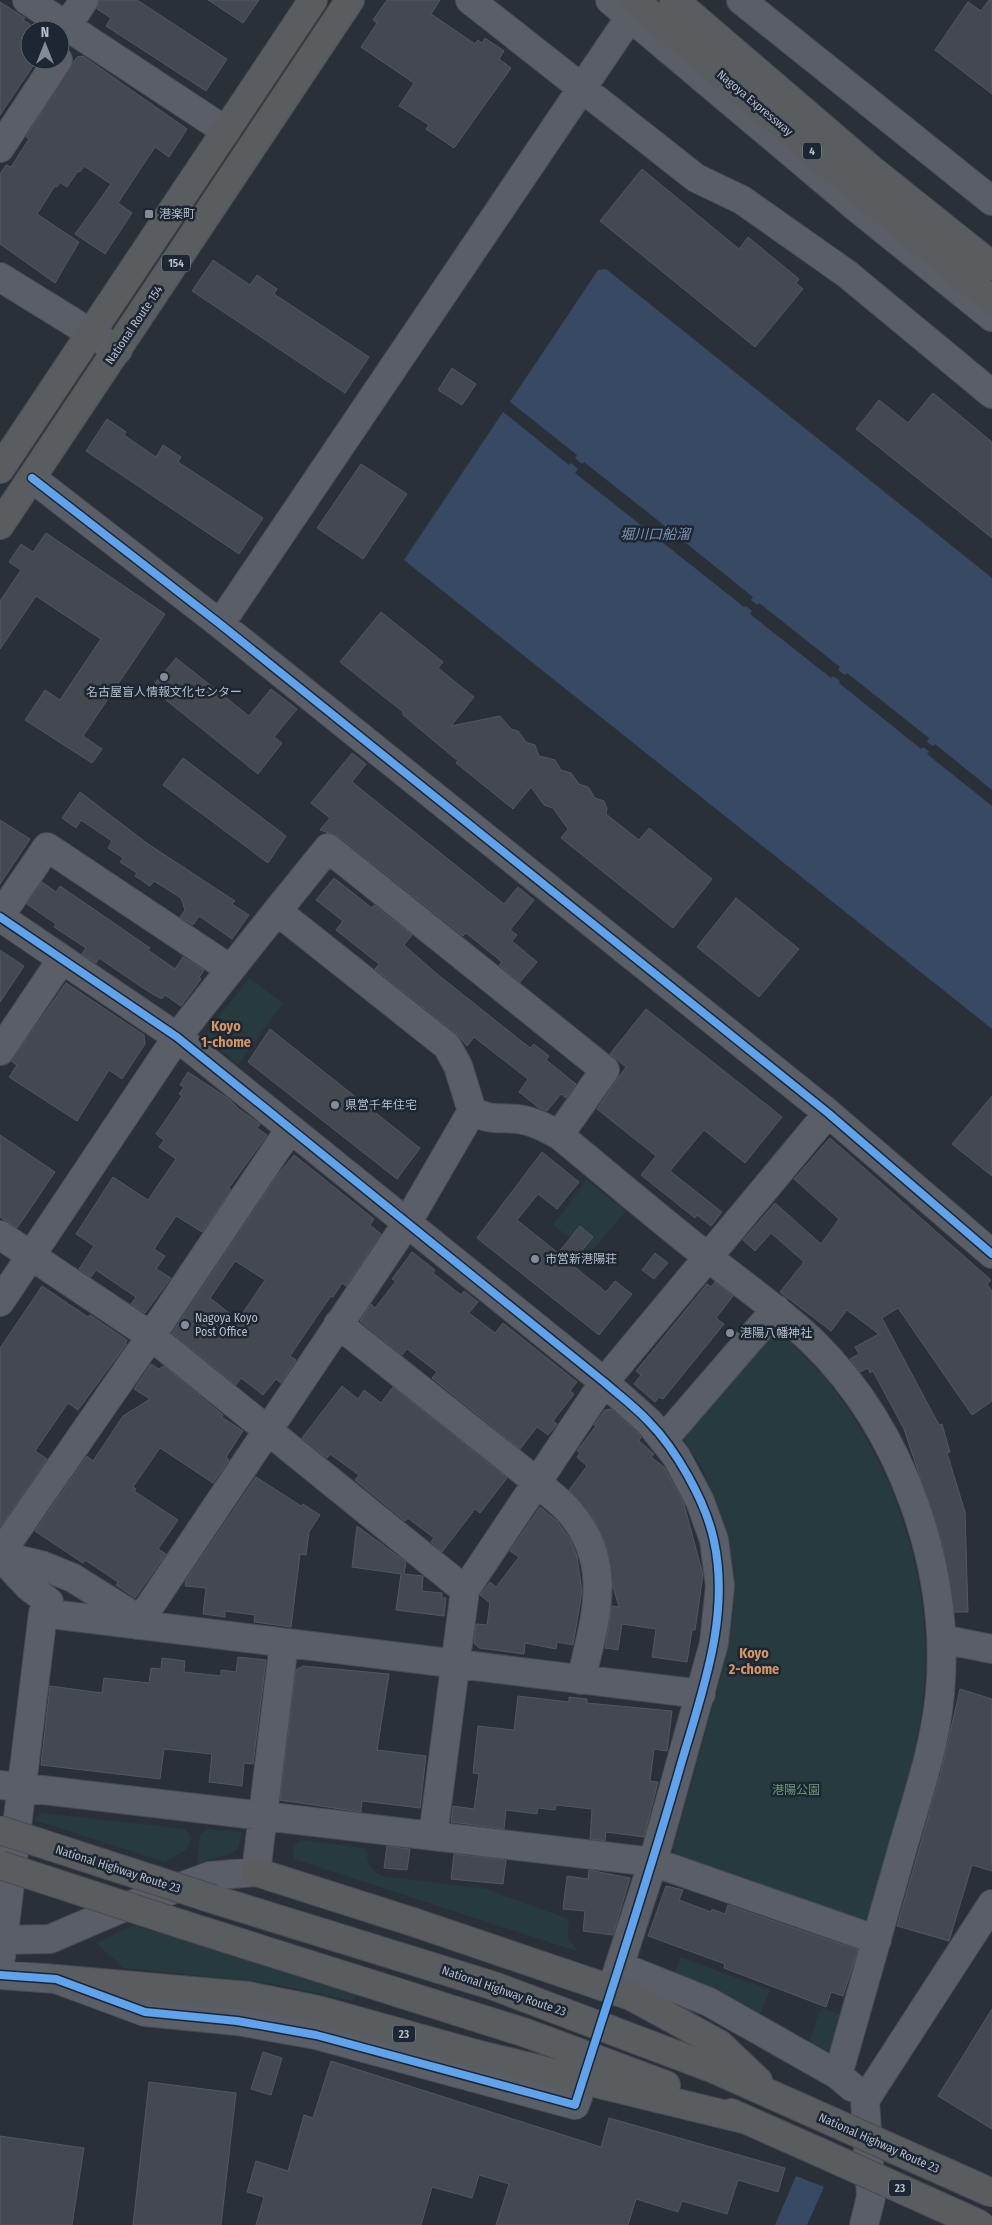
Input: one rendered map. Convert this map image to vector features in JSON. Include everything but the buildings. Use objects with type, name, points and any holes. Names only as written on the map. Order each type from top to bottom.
[{"type":"highway","name":"154","points":[[0,469],[313,0]]},
{"type":"highway","name":"National Route 154","points":[[0,525],[350,0]]},
{"type":"highway","name":"Nagoya Expressway","points":[[674,0],[872,170],[992,266]]},
{"type":"highway","name":"Nagoya Expressway","points":[[624,6],[855,187],[992,300]]},
{"type":"highway","name":"National Highway Route 23","points":[[0,1830],[213,1899],[494,1986],[633,2037],[771,2094],[992,2193]]},
{"type":"highway","name":"23","points":[[0,1865],[526,2033],[690,2094],[981,2225]]},
{"type":"highway","points":[[256,1872],[413,1922],[631,1996],[719,2044],[771,2094]]},
{"type":"highway","name":"23","points":[[56,1979],[248,1996],[318,2010],[476,2054],[747,2120]]},
{"type":"street","points":[[27,0],[226,131]]},
{"type":"street","points":[[71,29],[84,0]]},
{"type":"street","points":[[470,0],[696,178],[742,200],[847,274],[992,394]]},
{"type":"street","points":[[741,0],[992,202]]},
{"type":"street","points":[[220,624],[582,88],[624,6],[856,208],[992,317]]},
{"type":"street","points":[[0,148],[51,70]]},
{"type":"street","points":[[0,277],[118,350]]},
{"type":"street","points":[[32,478],[220,624],[828,1113],[992,1254]]},
{"type":"street","points":[[230,970],[47,847],[0,916],[177,1037],[604,1382],[649,1422],[676,1456],[700,1501],[714,1540],[720,1586],[714,1643],[653,1862],[618,1971],[709,2002],[838,2075],[865,2100]]},
{"type":"street","points":[[0,1302],[177,1037],[328,848],[604,1070],[559,1134]]},
{"type":"street","points":[[277,911],[447,1046],[458,1066],[472,1111],[488,1119],[519,1119],[538,1124],[559,1134],[708,1258],[776,1309],[814,1343],[837,1369],[859,1398],[887,1444],[916,1512],[929,1556],[942,1639],[940,1694],[930,1752],[838,2075]]},
{"type":"street","points":[[0,1051],[62,959]]},
{"type":"street","points":[[139,1622],[407,1223],[472,1111]]},
{"type":"street","points":[[433,1836],[465,1590],[604,1382],[828,1113]]},
{"type":"street","points":[[0,1555],[151,1336],[290,1129]]},
{"type":"street","points":[[0,1235],[151,1336],[465,1590]]},
{"type":"street","points":[[663,1440],[776,1309]]},
{"type":"street","points":[[338,1324],[537,1482],[568,1510],[580,1527],[593,1551],[599,1580],[598,1606],[581,1680]]},
{"type":"street","points":[[0,1555],[41,1565],[68,1576],[139,1622]]},
{"type":"street","points":[[0,1555],[46,1608],[284,1643],[701,1694]]},
{"type":"street","points":[[68,1576],[46,1608],[11,1786],[2,1948],[50,1939],[120,1909],[210,1876],[256,1872],[284,1643]]},
{"type":"street","points":[[942,1639],[992,1650]]},
{"type":"street","points":[[11,1786],[653,1862],[877,1940]]},
{"type":"street","points":[[864,2225],[871,2197],[865,2100],[992,1904]]},
{"type":"street","points":[[0,1975],[56,1979],[145,2012],[238,2021],[316,2035],[575,2105],[578,2097]]},
{"type":"green space","points":[[249,978],[283,1003],[238,1065],[205,1035]]},
{"type":"green space","points":[[587,1180],[626,1211],[590,1253],[553,1225]]},
{"type":"green space","name":"港陽公園","points":[[775,1328],[803,1354],[829,1383],[866,1439],[886,1476],[901,1515],[913,1556],[921,1597],[925,1639],[925,1681],[920,1723],[904,1796],[869,1918],[861,1922],[678,1858],[673,1848],[726,1658],[732,1598],[726,1534],[717,1503],[702,1468],[682,1437]]},
{"type":"green space","points":[[41,1813],[185,1829],[191,1837],[187,1849],[165,1862],[34,1820]]},
{"type":"green space","points":[[208,1829],[242,1832],[238,1849],[232,1853],[197,1864],[200,1835]]},
{"type":"green space","points":[[301,1840],[363,1848],[367,1852],[370,1867],[382,1876],[486,1889],[566,1918],[569,1923],[568,1939],[579,1952],[294,1859],[293,1847]]},
{"type":"green space","points":[[134,1925],[356,1995],[354,2001],[269,1983],[124,1968],[96,1943]]},
{"type":"green space","points":[[680,1957],[770,1990],[759,2018],[674,1976]]},
{"type":"green space","points":[[821,2008],[841,2014],[830,2051],[820,2055],[808,2046]]},
{"type":"water","name":"堀川口船溜","points":[[606,269],[992,578],[992,1029],[404,560],[598,270]]},
{"type":"water","points":[[796,2176],[824,2187],[807,2225],[775,2225]]},
{"type":"pier","points":[[509,401],[577,455],[575,458],[582,464],[584,462],[665,526],[663,529],[669,534],[671,531],[753,597],[751,600],[757,605],[759,603],[840,667],[838,670],[845,675],[847,673],[929,738],[927,742],[933,746],[935,744],[992,790],[992,806],[927,754],[929,751],[923,747],[921,749],[839,683],[840,681],[833,676],[831,678],[750,614],[752,611],[746,606],[744,607],[662,542],[665,539],[659,534],[656,537],[575,473],[578,469],[571,463],[569,465],[502,411]]},
{"type":"tunnel","points":[[584,2079],[616,1976]]},
{"type":"cycle path","points":[[32,478],[220,624],[828,1113],[992,1254]]},
{"type":"cycle path","points":[[0,917],[177,1037],[638,1411],[669,1446],[697,1493],[714,1541],[719,1599],[711,1658],[696,1715],[575,2105],[316,2035],[237,2021],[145,2012],[56,1979],[0,1975]]},
{"type":"place","name":"港楽町","points":[[149,214]]},
{"type":"place","name":"名古屋盲人情報文化センター","points":[[164,677]]},
{"type":"place","name":"県営千年住宅","points":[[335,1105]]},
{"type":"place","name":"市営新港陽荘","points":[[535,1259]]},
{"type":"place","name":"Nagoya Koyo Post Office","points":[[185,1325]]},
{"type":"place","name":"港陽八幡神社","points":[[730,1333]]},
{"type":"district","name":"Koyo 1-chome","points":[[226,1034]]},
{"type":"district","name":"Koyo 2-chome","points":[[754,1662]]}]
